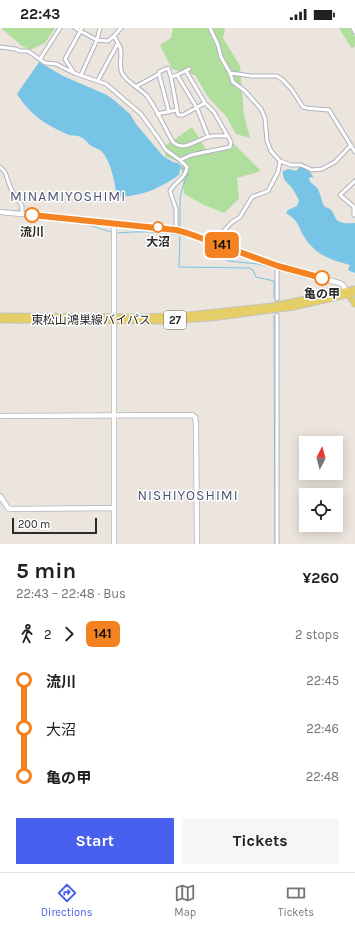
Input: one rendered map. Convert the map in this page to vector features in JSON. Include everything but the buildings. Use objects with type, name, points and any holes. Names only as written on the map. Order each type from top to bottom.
[{"type":"main road","name":"27","points":[[347,293],[355,289]]},
{"type":"main road","name":"東松山鴻巣線バイパス","points":[[0,316],[185,320],[294,307],[347,293]]},
{"type":"main road","name":"27","points":[[347,293],[355,293]]},
{"type":"main road","points":[[347,293],[355,304]]},
{"type":"main road","name":"東松山鴻巣線バイパス","points":[[0,320],[114,318]]},
{"type":"street","points":[[40,59],[60,28]]},
{"type":"street","points":[[75,28],[81,29],[97,40],[108,41],[121,28]]},
{"type":"street","points":[[81,75],[97,40],[100,28]]},
{"type":"street","points":[[210,28],[218,45],[221,57],[233,82],[245,91],[261,109],[265,118],[267,141],[271,151],[280,161],[292,165],[301,165],[312,170],[322,169],[334,162],[351,145]]},
{"type":"street","points":[[353,28],[355,32]]},
{"type":"street","points":[[74,73],[65,58],[81,29]]},
{"type":"street","points":[[114,36],[121,48],[121,72],[147,97],[172,142],[177,146],[182,147],[208,136],[227,136]]},
{"type":"street","points":[[98,80],[118,43]]},
{"type":"street","points":[[0,47],[20,51],[28,50],[45,63],[56,64],[74,73],[98,80],[106,84],[121,98],[133,106],[147,122],[166,150],[180,160],[187,168],[186,172],[172,186],[170,191],[176,209],[176,230]]},
{"type":"street","points":[[137,86],[168,68],[178,115],[183,115],[206,103]]},
{"type":"street","points":[[171,77],[188,70],[206,103],[214,112],[230,142],[230,147],[191,155],[180,160]]},
{"type":"street","points":[[230,73],[252,76],[276,76],[282,79],[292,90],[303,107],[329,110],[355,152]]},
{"type":"street","points":[[159,74],[169,112]]},
{"type":"street","points":[[177,75],[197,108],[208,136]]},
{"type":"street","points":[[157,114],[177,110]]},
{"type":"street","points":[[218,244],[224,232],[231,223],[240,217],[252,198],[268,190],[278,172],[280,161]]},
{"type":"street","points":[[0,167],[5,172],[11,189],[22,206],[22,214]]},
{"type":"street","points":[[354,215],[354,207],[340,196],[355,180]]},
{"type":"street","points":[[0,212],[176,230],[278,266],[339,283],[343,285],[347,293]]},
{"type":"street","points":[[114,224],[114,544]]},
{"type":"street","points":[[277,299],[278,266]]},
{"type":"street","points":[[277,315],[277,544]]},
{"type":"street","points":[[0,416],[192,415],[195,417],[196,423],[197,544]]},
{"type":"street","points":[[0,496],[8,508],[11,509],[114,508]]},
{"type":"green space","points":[[1,28],[55,28],[45,43],[30,50],[21,45]]},
{"type":"green space","points":[[173,28],[225,28],[223,38],[240,66],[244,115],[250,138],[236,134],[226,116],[208,97],[195,75],[172,69],[160,45],[171,38]]},
{"type":"green space","points":[[339,28],[352,28],[355,36],[355,46],[352,49]]},
{"type":"green space","points":[[192,127],[209,154],[218,152],[233,143],[261,171],[237,178],[239,199],[224,213],[204,205],[184,194],[181,163],[165,156],[165,146]]},
{"type":"water","points":[[39,62],[63,76],[107,95],[114,100],[130,114],[136,124],[163,156],[181,166],[179,175],[150,191],[135,195],[117,197],[110,166],[101,151],[93,147],[84,139],[69,135],[39,119],[27,108],[17,94]]},
{"type":"water","points":[[300,167],[307,169],[310,172],[314,179],[312,177],[309,178],[310,182],[318,190],[325,207],[332,211],[337,220],[346,223],[355,223],[355,273],[348,270],[350,265],[336,261],[317,252],[307,242],[296,221],[286,213],[288,210],[297,206],[299,200],[292,188],[284,179],[283,171],[289,169],[296,171]]},
{"type":"waterway","points":[[180,230],[180,199],[188,174],[185,169],[181,168]]},
{"type":"waterway","points":[[2,210],[20,211]]},
{"type":"waterway","points":[[23,211],[69,216]]},
{"type":"waterway","points":[[75,221],[111,232]]},
{"type":"waterway","points":[[117,233],[154,232],[192,238]]},
{"type":"waterway","points":[[180,233],[179,267],[249,268],[253,270],[256,277],[274,281],[274,298]]},
{"type":"waterway","points":[[197,239],[210,246],[217,254],[228,261],[258,264],[275,269]]},
{"type":"waterway","points":[[279,270],[306,278]]},
{"type":"waterway","points":[[274,316],[275,544]]},
{"type":"bus line","name":"141","points":[[32,215],[114,224],[142,225],[176,230],[259,260],[300,273],[322,278]]},
{"type":"place","name":"流川","points":[[32,215]]},
{"type":"place","name":"大沼","points":[[158,227]]},
{"type":"place","name":"亀の甲","points":[[322,278]]},
{"type":"district","name":"MINAMIYOSHIMI","points":[[68,196]]},
{"type":"district","name":"NISHIYOSHIMI","points":[[188,495]]}]
